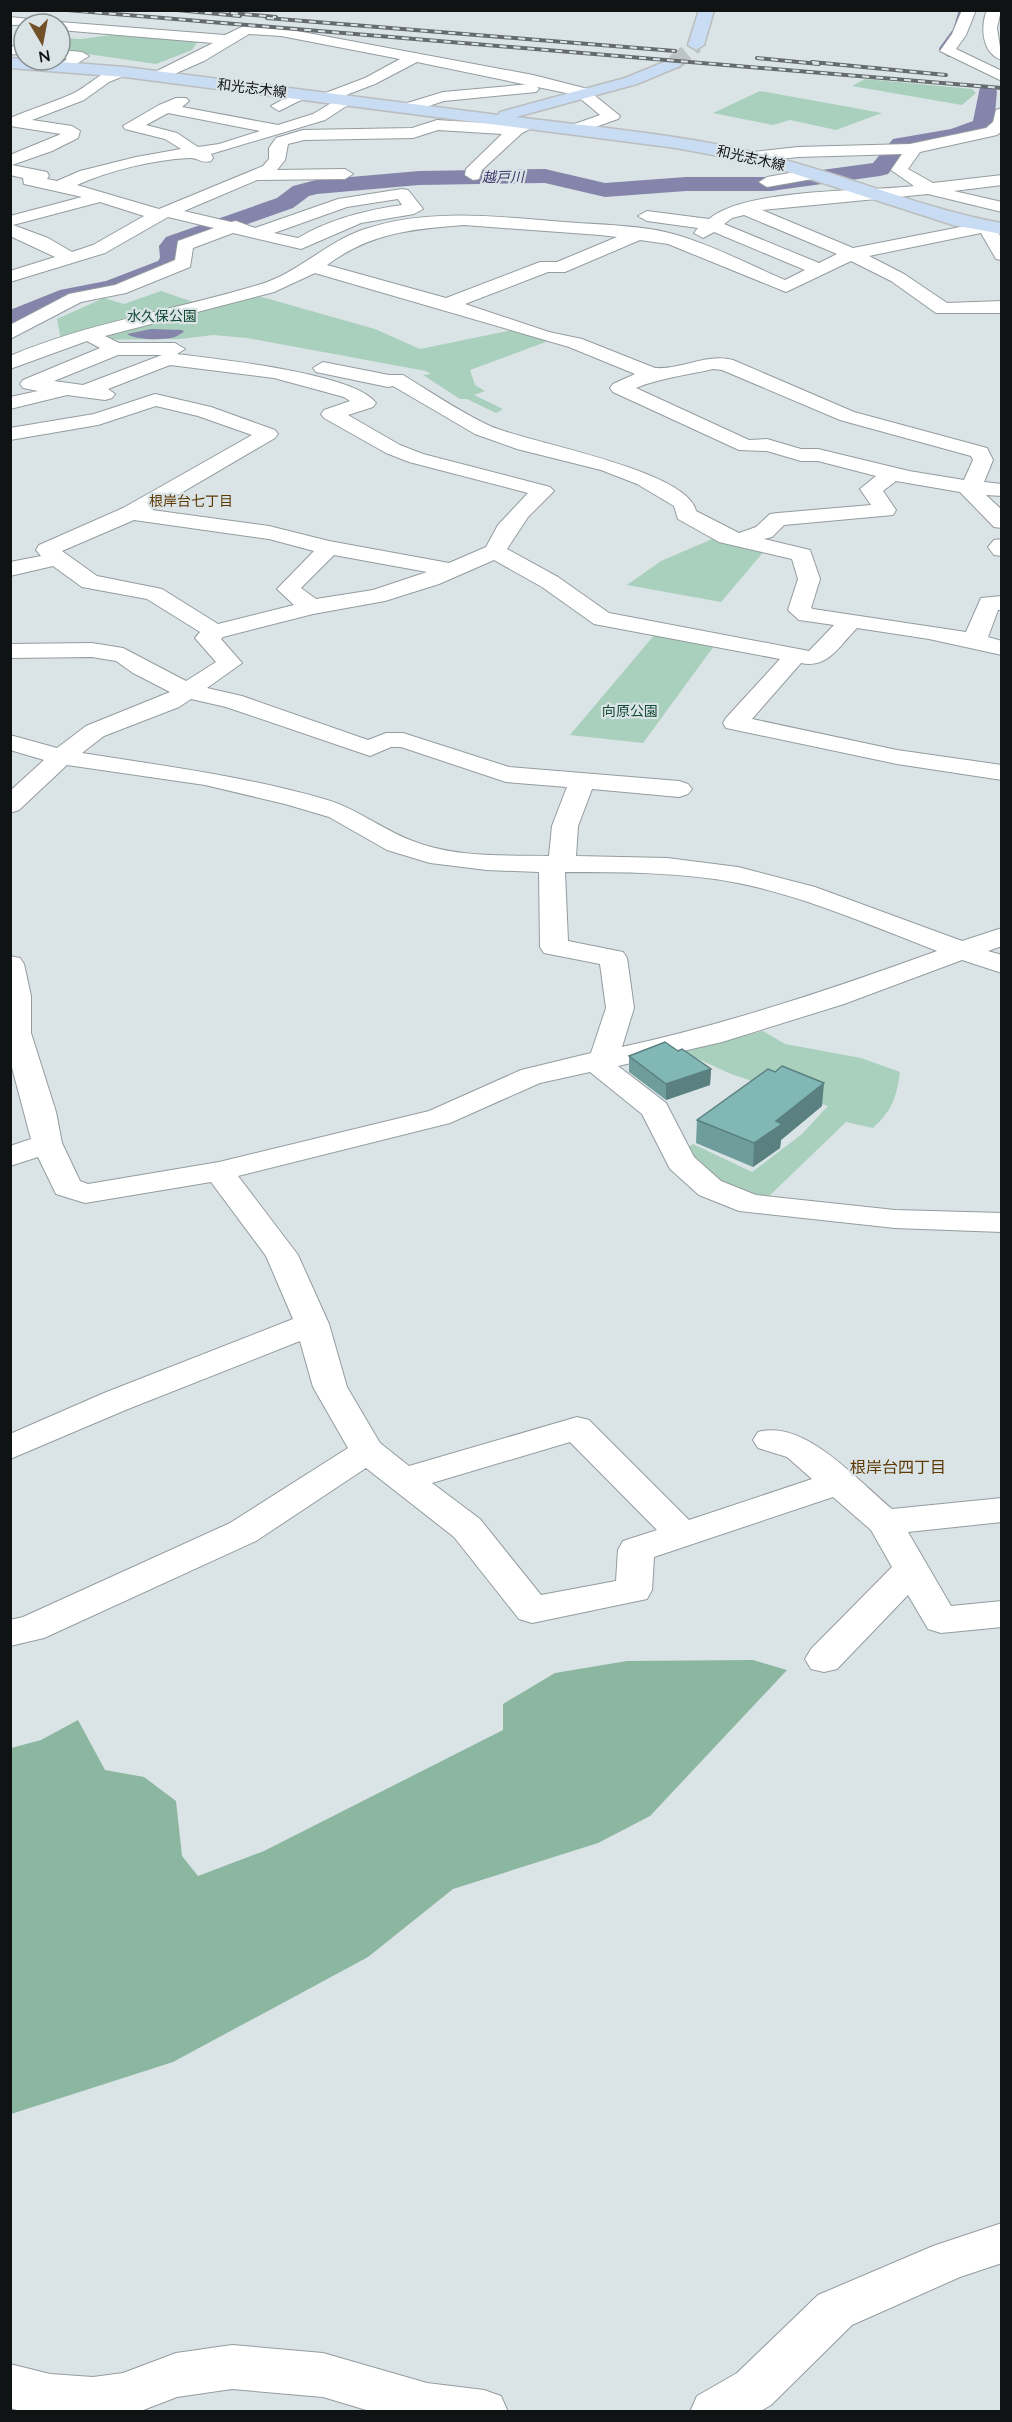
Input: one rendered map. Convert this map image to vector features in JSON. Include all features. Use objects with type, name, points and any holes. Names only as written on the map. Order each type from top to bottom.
[{"type":"main road","points":[[696,45],[707,10]]},
{"type":"main road","name":"和光志木線","points":[[72,63],[124,72],[407,108],[434,119],[494,120],[524,127],[572,130],[676,143],[753,157],[994,228]]},
{"type":"main road","name":"和光志木線","points":[[494,120],[646,76],[674,63]]},
{"type":"street","points":[[969,10],[959,35],[947,51],[1002,77]]},
{"type":"street","points":[[994,10],[990,20],[990,38],[1002,56]]},
{"type":"street","points":[[72,27],[227,40]]},
{"type":"street","points":[[158,76],[199,58],[246,29],[281,32],[585,93],[612,116],[572,130]]},
{"type":"street","points":[[325,98],[370,81],[414,58]]},
{"type":"street","points":[[13,123],[45,108],[79,97],[104,79],[124,72]]},
{"type":"street","points":[[407,108],[443,97],[515,92],[549,84]]},
{"type":"street","points":[[279,106],[300,94]]},
{"type":"street","points":[[57,187],[86,175],[142,160],[195,154],[221,148],[319,117],[346,100]]},
{"type":"street","points":[[181,101],[131,126],[171,136],[195,154],[253,176],[356,173],[349,135]]},
{"type":"street","points":[[364,119],[385,106]]},
{"type":"street","points":[[165,108],[277,129]]},
{"type":"street","points":[[10,278],[68,257],[99,249],[164,213],[269,169],[277,160],[277,148],[282,141],[303,135],[413,132],[434,119],[524,127]]},
{"type":"street","points":[[753,157],[902,148],[971,138],[991,132],[1001,122]]},
{"type":"street","points":[[10,161],[46,148],[72,135],[72,131],[13,123]]},
{"type":"street","points":[[473,175],[474,169],[524,127]]},
{"type":"street","points":[[971,138],[987,149]]},
{"type":"street","points":[[902,148],[899,170],[928,189],[1002,207]]},
{"type":"street","points":[[10,170],[41,176],[10,185]]},
{"type":"street","points":[[767,182],[820,176]]},
{"type":"street","points":[[30,180],[164,213],[227,226],[255,234],[301,244],[319,232],[345,222],[414,209],[402,194],[324,206],[255,234]]},
{"type":"street","points":[[690,246],[726,214],[769,203],[879,194],[1002,180]]},
{"type":"street","points":[[10,278],[62,293],[120,289],[184,263],[184,245],[227,226],[295,203],[312,193],[324,206]]},
{"type":"street","points":[[10,221],[76,205],[99,196]]},
{"type":"street","points":[[745,209],[868,261],[921,291],[943,309],[1002,307]]},
{"type":"street","points":[[631,214],[712,225],[821,270]]},
{"type":"street","points":[[10,363],[45,348],[138,320],[188,310],[268,288],[313,267],[367,234],[418,223],[464,220],[641,234],[672,239],[786,287],[850,254],[994,228],[1001,254],[978,254]]},
{"type":"street","points":[[10,230],[42,242],[68,257]]},
{"type":"street","points":[[448,304],[546,266],[558,268],[641,234]]},
{"type":"street","points":[[897,244],[921,256],[932,255]]},
{"type":"street","points":[[313,267],[448,304],[544,336],[575,342],[652,374],[667,375],[713,363],[726,364],[847,416],[980,452],[983,460],[970,491],[1002,522]]},
{"type":"street","points":[[11,333],[62,293]]},
{"type":"street","points":[[10,349],[32,340],[11,333]]},
{"type":"street","points":[[90,335],[115,349]]},
{"type":"street","points":[[20,385],[115,349],[215,350],[392,380],[482,430],[524,445],[608,466],[644,480],[684,503],[686,514],[727,537],[741,540],[814,536],[885,510],[871,489],[892,474]]},
{"type":"street","points":[[10,403],[77,391],[168,358],[275,372],[346,392],[366,403],[331,414],[393,449],[416,458],[543,491],[520,512],[495,551],[377,596],[312,607],[216,632],[207,638],[230,663],[170,702],[95,730],[62,756],[10,806]]},
{"type":"street","points":[[346,392],[423,373]]},
{"type":"street","points":[[652,374],[620,388],[746,446],[763,442],[808,457],[818,455],[892,474],[971,488],[1002,490]]},
{"type":"street","points":[[10,434],[118,396],[20,385]]},
{"type":"street","points":[[10,403],[40,423],[98,419],[155,400],[204,411],[268,434],[131,513],[47,550],[77,576],[90,582],[154,594],[216,632]]},
{"type":"street","points":[[131,513],[269,533],[329,548],[450,570]]},
{"type":"street","points":[[741,540],[764,532],[778,519],[814,536]]},
{"type":"street","points":[[814,536],[809,579],[799,610],[807,615],[975,640],[1002,648]]},
{"type":"street","points":[[1002,545],[999,547],[1002,550]]},
{"type":"street","points":[[312,607],[288,589],[329,548]]},
{"type":"street","points":[[495,551],[550,582],[602,619],[719,639],[814,659],[850,621]]},
{"type":"street","points":[[10,569],[57,559]]},
{"type":"street","points":[[975,640],[989,603],[1002,603]]},
{"type":"street","points":[[10,651],[92,650],[123,655],[141,668],[187,691],[233,701],[370,749],[386,740],[403,740],[506,774],[679,789]]},
{"type":"street","points":[[796,655],[735,723],[897,758],[1002,773]]},
{"type":"street","points":[[10,742],[62,756],[192,775],[330,808],[365,822],[397,845],[446,859],[518,866],[678,866],[740,875],[859,909],[958,950],[1002,965]]},
{"type":"street","points":[[582,782],[565,826],[557,865],[554,947],[613,958],[620,1008],[599,1060]]},
{"type":"street","points":[[10,964],[16,996],[17,1032],[41,1112],[47,1143],[67,1187],[85,1194],[219,1171],[439,1117],[531,1076],[712,1036],[834,998],[958,950],[1002,936]]},
{"type":"street","points":[[599,1060],[655,1109],[681,1162],[711,1188],[750,1204],[895,1220],[1002,1223]]},
{"type":"street","points":[[10,1157],[47,1143]]},
{"type":"street","points":[[219,1171],[282,1255],[312,1324],[330,1387],[367,1451],[467,1528],[532,1610],[634,1590],[636,1550],[839,1483]]},
{"type":"street","points":[[10,1448],[116,1401],[312,1324]]},
{"type":"street","points":[[404,1479],[577,1428],[682,1534]]},
{"type":"street","points":[[770,1440],[799,1449],[884,1522],[941,1620],[1002,1614]]},
{"type":"street","points":[[10,1633],[31,1629],[243,1532],[367,1451]]},
{"type":"street","points":[[884,1522],[1002,1510]]},
{"type":"street","points":[[824,1659],[912,1569]]},
{"type":"street","points":[[714,2412],[754,2389],[835,2310],[939,2264],[1002,2243]]},
{"type":"street","points":[[10,2386],[50,2396],[93,2399],[123,2395],[176,2375],[232,2367],[261,2368],[323,2375],[427,2405],[484,2412]]},
{"type":"green space","points":[[112,35],[198,41],[192,50],[156,64],[72,52],[72,39]]},
{"type":"green space","points":[[865,79],[972,89],[976,93],[962,105],[852,86]]},
{"type":"green space","points":[[760,91],[882,113],[836,130],[790,120],[773,125],[713,113]]},
{"type":"green space","name":"水久保公園","points":[[161,291],[202,305],[248,293],[375,329],[420,349],[517,329],[551,340],[470,370],[475,385],[485,391],[474,395],[503,409],[496,413],[467,399],[460,399],[423,375],[431,374],[426,371],[247,338],[213,335],[181,339],[61,340],[57,319],[104,298],[124,304]]},
{"type":"green space","points":[[717,537],[765,550],[721,602],[627,585],[661,561]]},
{"type":"green space","name":"向原公園","points":[[656,633],[717,642],[643,743],[570,735]]},
{"type":"green space","points":[[763,1031],[785,1044],[861,1058],[900,1072],[892,1103],[873,1128],[846,1122],[765,1200],[718,1183],[686,1149],[693,1144],[752,1172],[802,1134],[828,1106],[731,1074],[696,1058],[681,1056],[681,1052]]},
{"type":"green space","points":[[753,1660],[787,1670],[650,1816],[598,1843],[453,1889],[368,1957],[173,2062],[11,2114],[11,1748],[41,1740],[78,1720],[105,1770],[144,1777],[176,1801],[182,1856],[198,1876],[264,1851],[503,1730],[503,1704],[555,1673],[627,1661]]},
{"type":"water","points":[[151,329],[182,330],[184,332],[173,338],[161,339],[127,334]]},
{"type":"building","points":[[665,1042],[678,1051],[682,1049],[711,1069],[666,1084],[629,1056]]},
{"type":"building","points":[[782,1066],[824,1083],[776,1121],[782,1124],[754,1143],[697,1120],[768,1069],[775,1072]]},
{"type":"waterway","name":"越戸川","points":[[949,55],[941,49],[955,30],[961,10]]},
{"type":"waterway","name":"越戸川","points":[[10,319],[69,295],[112,287],[166,266],[172,259],[171,246],[174,242],[285,203],[301,191],[316,187],[419,178],[545,176],[605,190],[686,184],[771,184],[880,169],[901,144],[955,135],[983,125],[987,91]]},
{"type":"tunnel","points":[[674,63],[696,45]]},
{"type":"railway","points":[[67,10],[1002,88]]},
{"type":"railway","points":[[177,10],[240,16]]},
{"type":"railway","points":[[231,13],[276,17]]},
{"type":"railway","points":[[267,18],[675,51]]},
{"type":"railway","points":[[757,58],[819,64]]},
{"type":"railway","points":[[812,62],[946,75]]},
{"type":"district","name":"根岸台七丁目","points":[[191,501]]},
{"type":"district","name":"根岸台四丁目","points":[[898,1467]]}]
